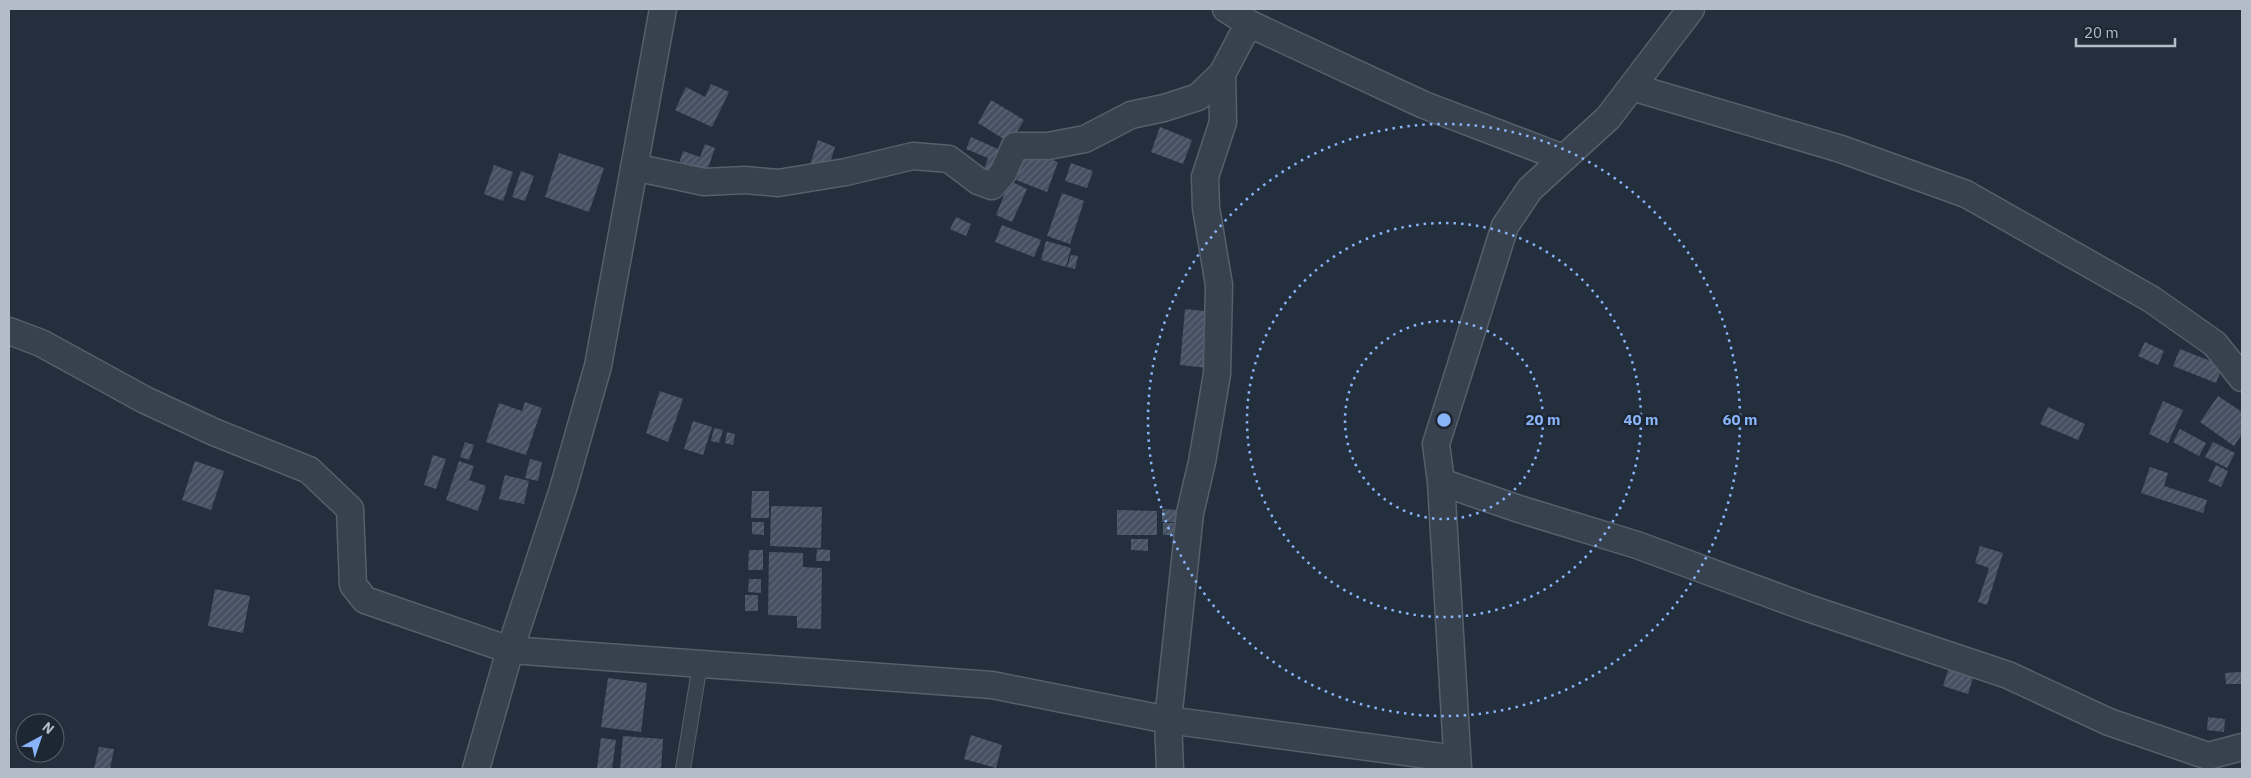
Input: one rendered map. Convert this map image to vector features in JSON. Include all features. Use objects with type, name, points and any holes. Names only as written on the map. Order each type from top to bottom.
[{"type":"street","points":[[476,769],[510,650],[563,489],[598,366],[663,9]]},
{"type":"street","points":[[1226,9],[1249,23],[1424,105],[1563,158]]},
{"type":"street","points":[[9,332],[41,343],[145,400],[214,432],[309,470],[350,509],[353,586],[365,600],[510,650],[992,685],[1168,720],[1457,764],[1441,482],[1436,444],[1504,226],[1530,189],[1608,118],[1691,9]]},
{"type":"street","points":[[634,167],[704,182],[745,180],[778,183],[846,172],[913,156],[949,160],[978,181],[992,186],[1003,173],[1015,146],[1048,146],[1085,139],[1131,115],[1164,108],[1198,96],[1222,74],[1249,23]]},
{"type":"street","points":[[1170,769],[1168,720],[1190,512],[1202,462],[1217,374],[1219,285],[1206,208],[1205,177],[1223,122],[1222,74]]},
{"type":"street","points":[[1632,87],[1841,149],[1966,194],[2152,299],[2215,344],[2242,378]]},
{"type":"street","points":[[1441,482],[1519,509],[1637,545],[1805,607],[2008,675],[2109,722],[2208,756],[2242,747]]},
{"type":"lane","points":[[684,769],[700,664]]},
{"type":"building","points":[[711,84],[729,92],[712,127],[675,110],[686,87],[705,97]]},
{"type":"building","points":[[991,100],[1024,120],[1010,143],[978,123]]},
{"type":"building","points":[[1160,127],[1192,140],[1183,164],[1151,152]]},
{"type":"building","points":[[971,137],[1007,153],[996,178],[983,172],[988,158],[966,149]]},
{"type":"building","points":[[818,140],[835,147],[828,169],[808,171]]},
{"type":"building","points":[[705,144],[715,148],[706,174],[679,164],[683,151],[700,157]]},
{"type":"building","points":[[1027,151],[1058,162],[1047,192],[1016,180]]},
{"type":"building","points":[[559,153],[604,168],[589,212],[545,197]]},
{"type":"building","points":[[1071,163],[1093,171],[1087,188],[1065,181]]},
{"type":"building","points":[[494,165],[513,172],[503,201],[484,194]]},
{"type":"building","points":[[521,171],[534,176],[525,201],[512,197]]},
{"type":"building","points":[[1010,181],[1027,189],[1012,222],[996,215]]},
{"type":"building","points":[[1062,193],[1084,201],[1070,244],[1047,236]]},
{"type":"building","points":[[956,217],[971,224],[966,236],[950,229]]},
{"type":"building","points":[[1002,225],[1041,240],[1034,257],[995,242]]},
{"type":"building","points":[[1046,241],[1071,248],[1066,267],[1041,260]]},
{"type":"building","points":[[1071,255],[1078,256],[1075,269],[1067,267]]},
{"type":"building","points":[[1185,309],[1213,312],[1208,368],[1180,365]]},
{"type":"building","points":[[2145,342],[2164,351],[2158,365],[2138,356]]},
{"type":"building","points":[[2180,349],[2223,366],[2216,383],[2173,366]]},
{"type":"building","points":[[660,391],[683,399],[668,442],[646,433]]},
{"type":"building","points":[[2218,396],[2242,412],[2242,434],[2234,446],[2200,422]]},
{"type":"building","points":[[2163,401],[2183,410],[2168,443],[2149,434]]},
{"type":"building","points":[[525,402],[542,408],[526,455],[486,442],[499,403],[522,411]]},
{"type":"building","points":[[2048,407],[2085,424],[2078,440],[2040,424]]},
{"type":"building","points":[[693,421],[712,427],[703,455],[684,449]]},
{"type":"building","points":[[714,428],[723,430],[719,443],[711,441]]},
{"type":"building","points":[[2180,429],[2206,443],[2199,456],[2173,442]]},
{"type":"building","points":[[727,432],[735,434],[733,445],[725,443]]},
{"type":"building","points":[[465,442],[474,445],[469,460],[460,457]]},
{"type":"building","points":[[2213,442],[2235,453],[2227,468],[2205,457]]},
{"type":"building","points":[[433,455],[446,459],[436,489],[424,485]]},
{"type":"building","points":[[530,459],[542,462],[538,481],[525,478]]},
{"type":"building","points":[[195,461],[224,471],[211,510],[182,500]]},
{"type":"building","points":[[459,461],[474,466],[469,480],[486,486],[478,511],[446,500]]},
{"type":"building","points":[[2216,465],[2228,471],[2221,487],[2208,481]]},
{"type":"building","points":[[2150,467],[2168,473],[2164,486],[2207,500],[2203,513],[2141,493]]},
{"type":"building","points":[[505,475],[529,481],[524,504],[499,499]]},
{"type":"building","points":[[752,491],[769,491],[769,518],[751,518]]},
{"type":"building","points":[[771,506],[822,507],[821,548],[770,546]]},
{"type":"building","points":[[1162,509],[1182,510],[1182,522],[1162,522]]},
{"type":"building","points":[[1117,510],[1157,511],[1157,535],[1117,535]]},
{"type":"building","points":[[752,522],[764,522],[764,535],[752,534]]},
{"type":"building","points":[[1163,523],[1178,523],[1178,535],[1163,535]]},
{"type":"building","points":[[1131,539],[1148,539],[1148,551],[1131,550]]},
{"type":"building","points":[[1980,546],[2003,553],[1987,605],[1978,602],[1989,568],[1975,563]]},
{"type":"building","points":[[817,549],[830,550],[830,561],[816,561]]},
{"type":"building","points":[[749,550],[763,550],[763,570],[748,570]]},
{"type":"building","points":[[769,552],[803,553],[803,567],[822,568],[821,629],[797,628],[797,616],[768,615]]},
{"type":"building","points":[[749,579],[761,579],[761,593],[748,592]]},
{"type":"building","points":[[215,589],[250,596],[243,633],[208,626]]},
{"type":"building","points":[[745,595],[758,595],[758,611],[745,611]]},
{"type":"building","points":[[1949,667],[1974,675],[1968,694],[1943,686]]},
{"type":"building","points":[[2241,672],[2241,684],[2226,684],[2225,673]]},
{"type":"building","points":[[608,678],[647,683],[641,732],[601,727]]},
{"type":"building","points":[[2208,717],[2225,719],[2224,732],[2207,730]]},
{"type":"building","points":[[971,735],[1002,745],[996,768],[964,759]]},
{"type":"building","points":[[623,736],[663,739],[661,769],[620,769]]},
{"type":"building","points":[[601,738],[616,740],[612,769],[597,769]]},
{"type":"building","points":[[99,747],[114,749],[110,769],[94,769]]}]
